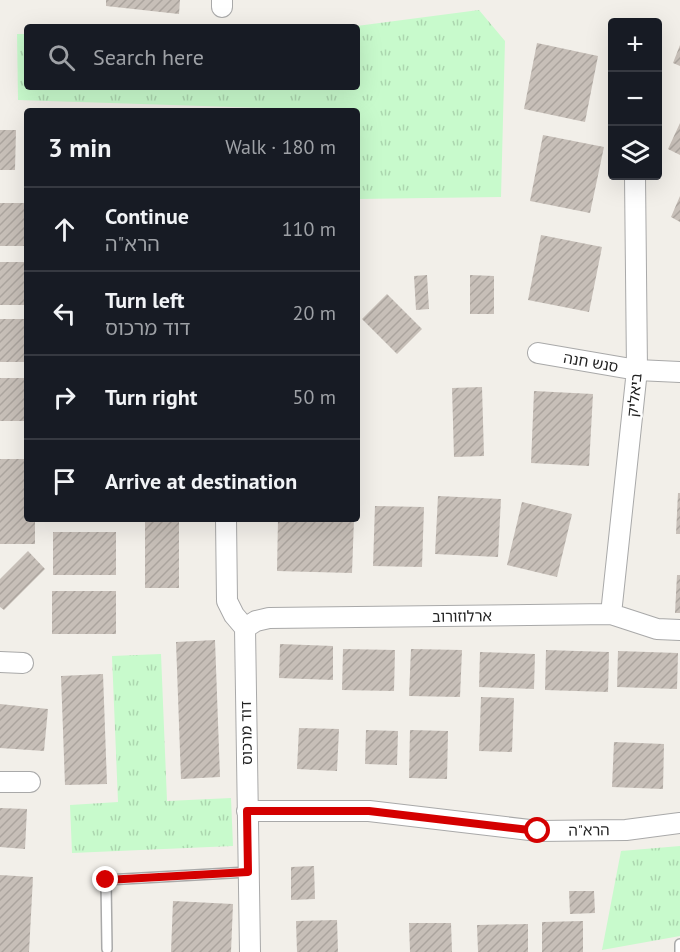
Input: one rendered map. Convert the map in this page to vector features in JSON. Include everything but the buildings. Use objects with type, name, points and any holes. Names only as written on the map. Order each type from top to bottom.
[{"type":"street","name":"ביאליק","points":[[611,614],[637,370],[635,180]]},
{"type":"street","name":"סנש חנה","points":[[538,353],[637,370],[680,372]]},
{"type":"street","points":[[226,522],[227,601],[245,628]]},
{"type":"street","name":"ארלוזורוב","points":[[245,628],[256,621],[268,618],[611,614],[657,629],[680,630]]},
{"type":"street","name":"דוד מרכוס","points":[[245,628],[250,952]]},
{"type":"street","points":[[0,662],[23,663]]},
{"type":"street","points":[[0,782],[30,782]]},
{"type":"street","name":"הרא\"ה","points":[[247,811],[369,811],[538,831],[626,830],[680,823]]},
{"type":"lane","points":[[107,949],[106,880],[248,872]]},
{"type":"lane","points":[[680,944],[680,952]]},
{"type":"green space","points":[[479,10],[505,41],[501,197],[360,199],[360,108],[266,108],[18,100],[17,34],[24,34],[24,90],[360,90],[360,26]]},
{"type":"green space","points":[[161,654],[167,801],[231,798],[233,846],[72,853],[70,805],[118,802],[112,656]]},
{"type":"green space","points":[[680,846],[680,936],[602,950],[621,851]]},
{"type":"route","points":[[106,880],[248,872],[247,811],[369,811],[538,831]]}]
